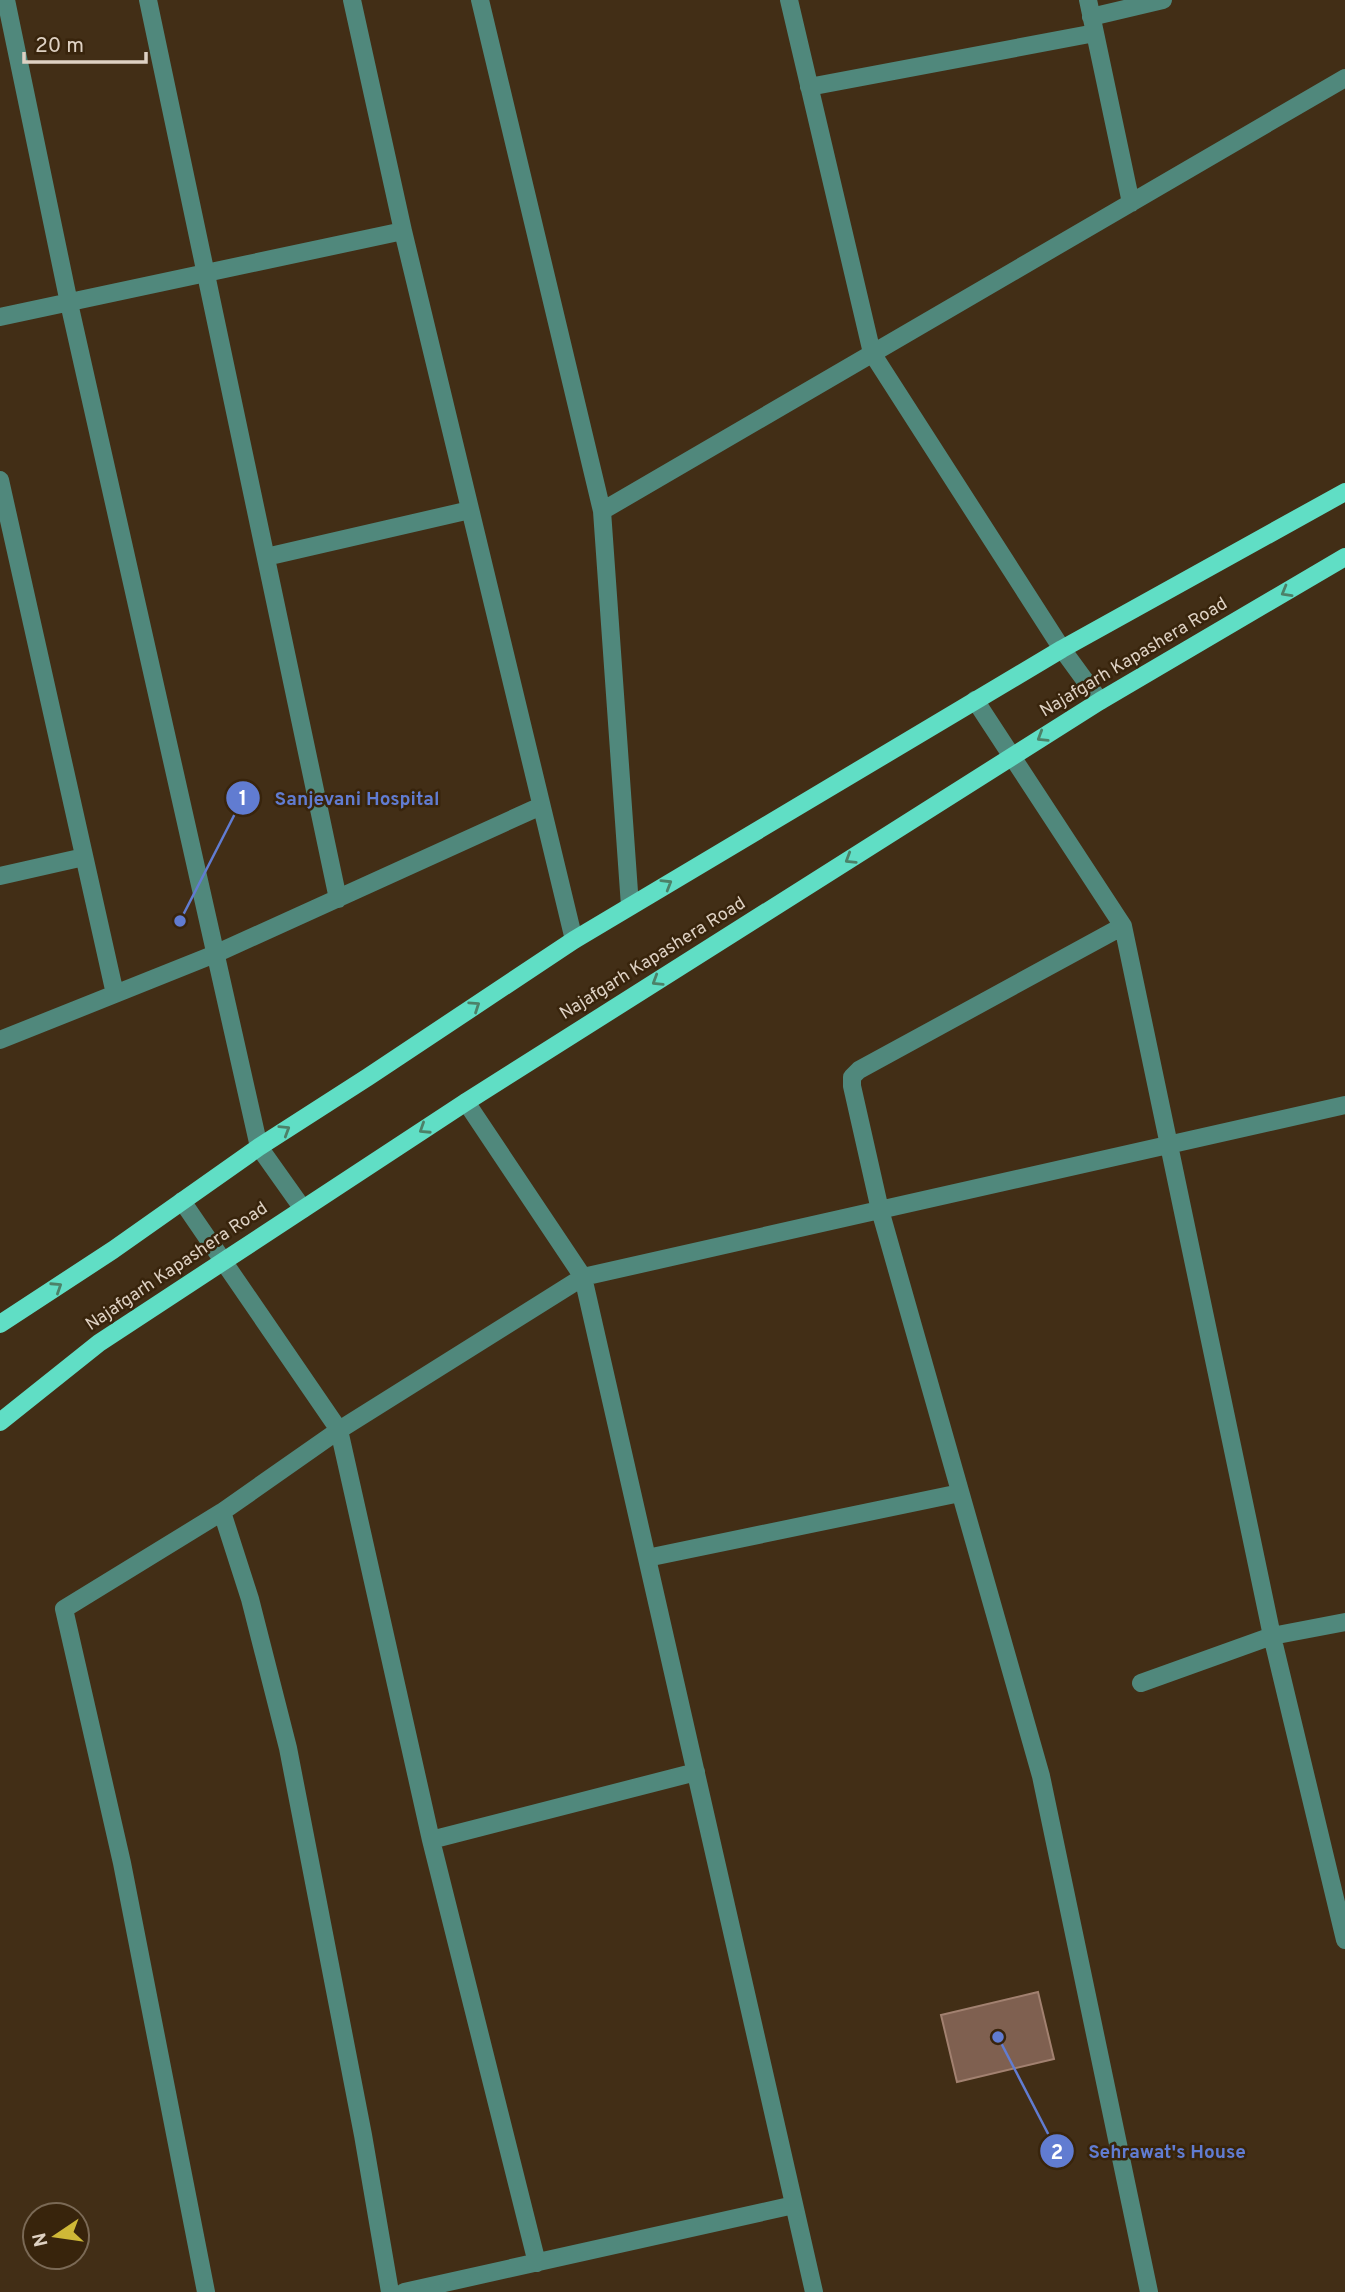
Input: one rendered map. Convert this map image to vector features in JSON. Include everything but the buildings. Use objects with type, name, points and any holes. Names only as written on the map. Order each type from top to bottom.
[{"type":"main road","points":[[0,1324],[113,1250],[259,1147],[573,940],[1062,649],[1345,492]]},
{"type":"main road","name":"Najafgarh Kapashera Road","points":[[0,1422],[99,1343],[467,1102],[1100,701],[1345,557]]},
{"type":"street","points":[[6,0],[69,303],[259,1147],[303,1209]]},
{"type":"street","points":[[148,0],[338,898]]},
{"type":"street","points":[[352,0],[403,231],[573,940]]},
{"type":"street","points":[[480,0],[602,511],[630,906]]},
{"type":"street","points":[[789,0],[872,353],[1062,649],[1100,701]]},
{"type":"street","points":[[809,87],[1163,0]]},
{"type":"street","points":[[1091,17],[1131,203]]},
{"type":"street","points":[[602,511],[1345,78]]},
{"type":"street","points":[[0,317],[403,231]]},
{"type":"street","points":[[0,480],[115,994]]},
{"type":"street","points":[[266,556],[470,510]]},
{"type":"street","points":[[975,700],[1123,926],[1272,1636],[1345,1940]]},
{"type":"street","points":[[0,1040],[215,954],[541,806]]},
{"type":"street","points":[[0,876],[84,857]]},
{"type":"street","points":[[1123,926],[859,1070],[852,1077],[852,1086],[880,1210],[1041,1776],[1149,2292]]},
{"type":"street","points":[[467,1102],[583,1277],[814,2292]]},
{"type":"street","points":[[206,2292],[122,1863],[64,1613],[66,1607],[222,1512],[339,1430],[583,1277],[1345,1104]]},
{"type":"street","points":[[182,1201],[339,1430],[431,1840],[537,2263]]},
{"type":"street","points":[[647,1558],[960,1493]]},
{"type":"street","points":[[222,1512],[250,1599],[288,1748],[363,2135],[390,2292]]},
{"type":"street","points":[[1141,1684],[1272,1636],[1345,1622]]},
{"type":"street","points":[[431,1840],[696,1772]]},
{"type":"street","points":[[404,2292],[794,2205]]},
{"type":"place","name":"Sanjevani Hospital","points":[[180,921]]},
{"type":"place","name":"Sehrawat's House","points":[[998,2037]]}]
